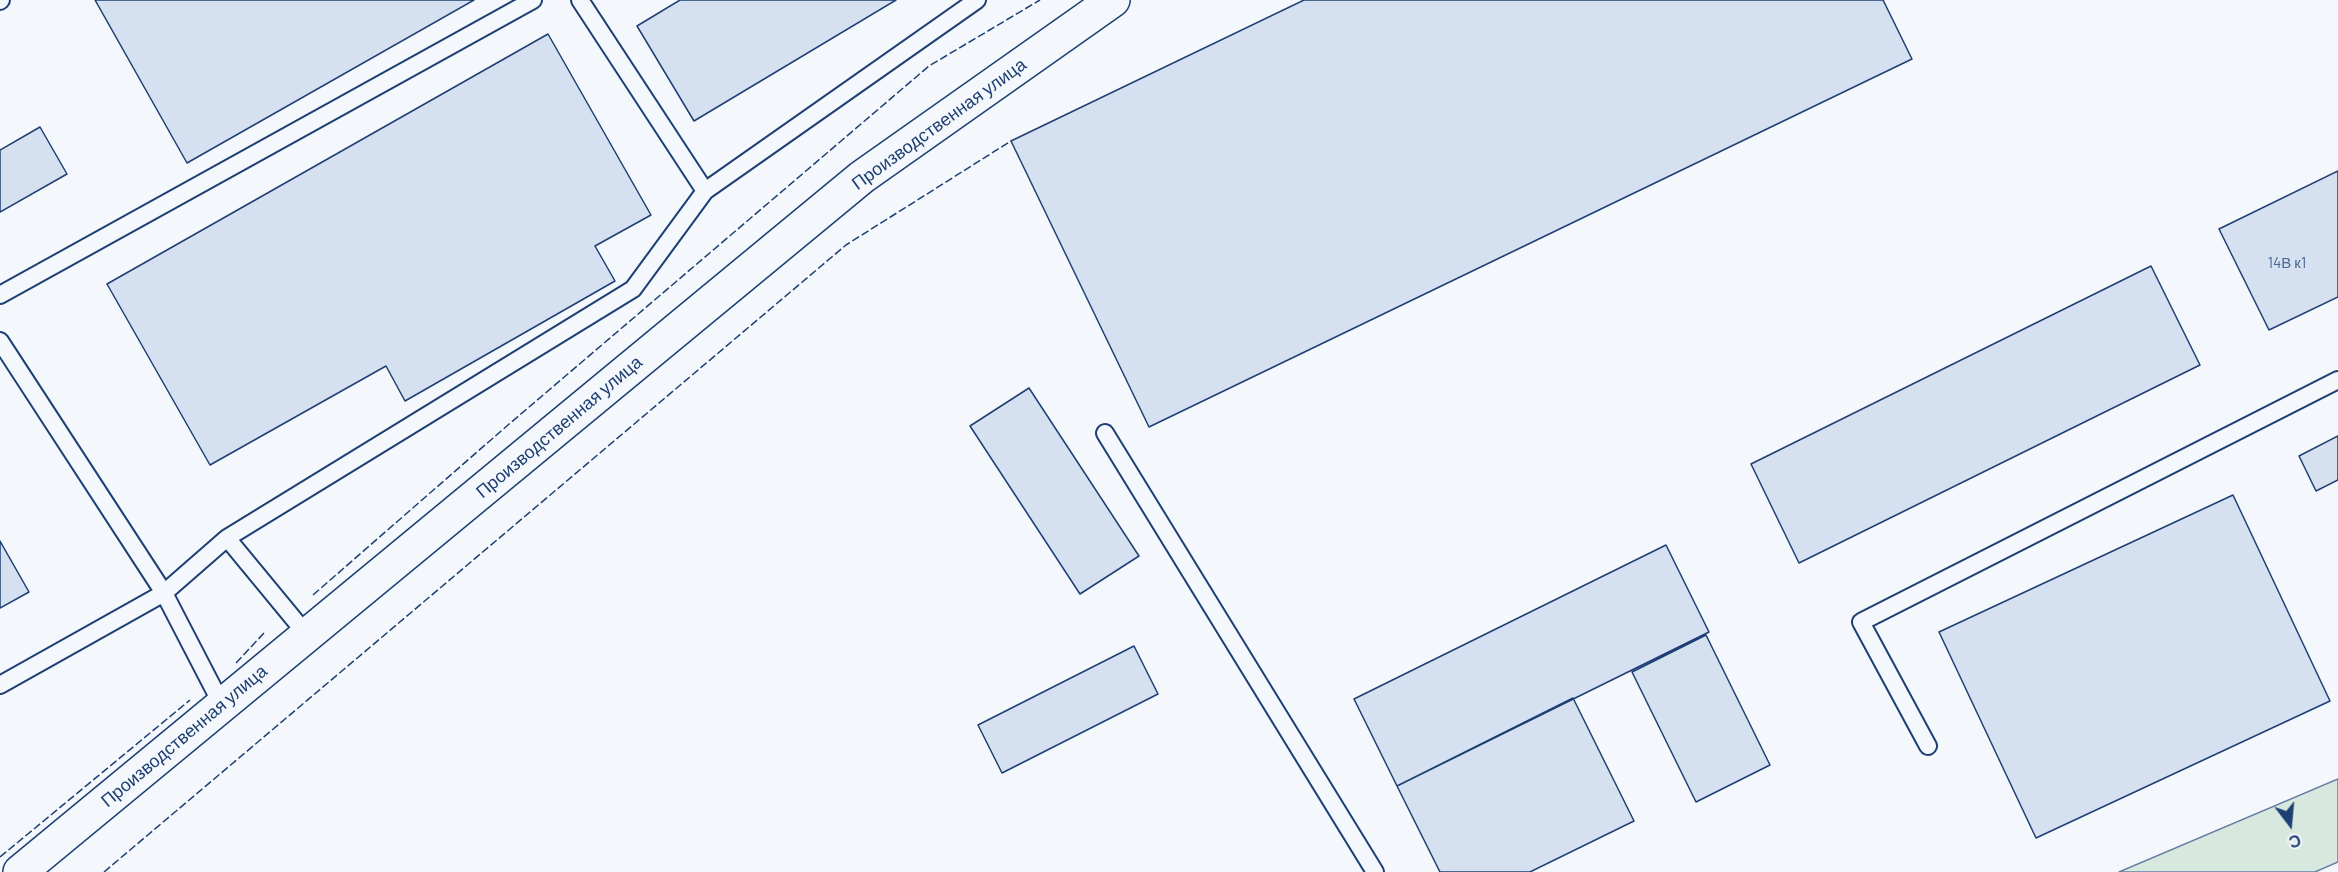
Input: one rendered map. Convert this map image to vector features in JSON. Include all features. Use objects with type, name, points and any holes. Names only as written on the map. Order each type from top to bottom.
[{"type":"street","name":"Производственная улица","points":[[20,872],[862,177],[1113,0]]},
{"type":"lane","points":[[0,295],[533,0]]},
{"type":"lane","points":[[580,0],[705,191]]},
{"type":"lane","points":[[0,685],[164,593],[227,538],[633,289],[705,191],[977,0]]},
{"type":"lane","points":[[0,341],[164,593],[222,705]]},
{"type":"lane","points":[[1928,746],[1861,622],[2338,380]]},
{"type":"lane","points":[[1105,433],[1375,872]]},
{"type":"lane","points":[[227,538],[307,635]]},
{"type":"shaded area","points":[[2338,779],[2338,862],[2315,872],[2119,872]]},
{"type":"building","points":[[95,0],[474,0],[187,163]]},
{"type":"building","points":[[680,0],[896,0],[694,121],[637,26]]},
{"type":"building","points":[[1304,0],[1883,0],[1912,59],[1149,427],[1011,141]]},
{"type":"building","points":[[548,34],[651,215],[595,246],[615,281],[405,401],[386,366],[210,465],[107,284]]},
{"type":"building","points":[[40,127],[67,174],[0,212],[0,150]]},
{"type":"building","points":[[2338,171],[2338,297],[2269,330],[2219,229]]},
{"type":"building","points":[[2151,266],[2200,365],[1799,563],[1751,464]]},
{"type":"building","points":[[1029,388],[1139,556],[1080,594],[970,426]]},
{"type":"building","points":[[2338,436],[2338,480],[2316,491],[2299,456]]},
{"type":"building","points":[[2233,495],[2330,701],[2036,838],[1939,632]]},
{"type":"building","points":[[0,541],[29,592],[0,608]]},
{"type":"building","points":[[1666,545],[1709,632],[1397,786],[1354,699]]},
{"type":"building","points":[[1706,635],[1770,765],[1696,802],[1632,672]]},
{"type":"building","points":[[1134,646],[1158,694],[1002,773],[978,725]]},
{"type":"building","points":[[1573,698],[1634,821],[1530,872],[1440,872],[1397,786]]},
{"type":"fence","points":[[313,595],[508,425],[929,66],[1040,0]]},
{"type":"fence","points":[[104,872],[846,245],[1011,141]]},
{"type":"fence","points":[[236,663],[264,633]]},
{"type":"fence","points":[[0,857],[190,700]]}]
